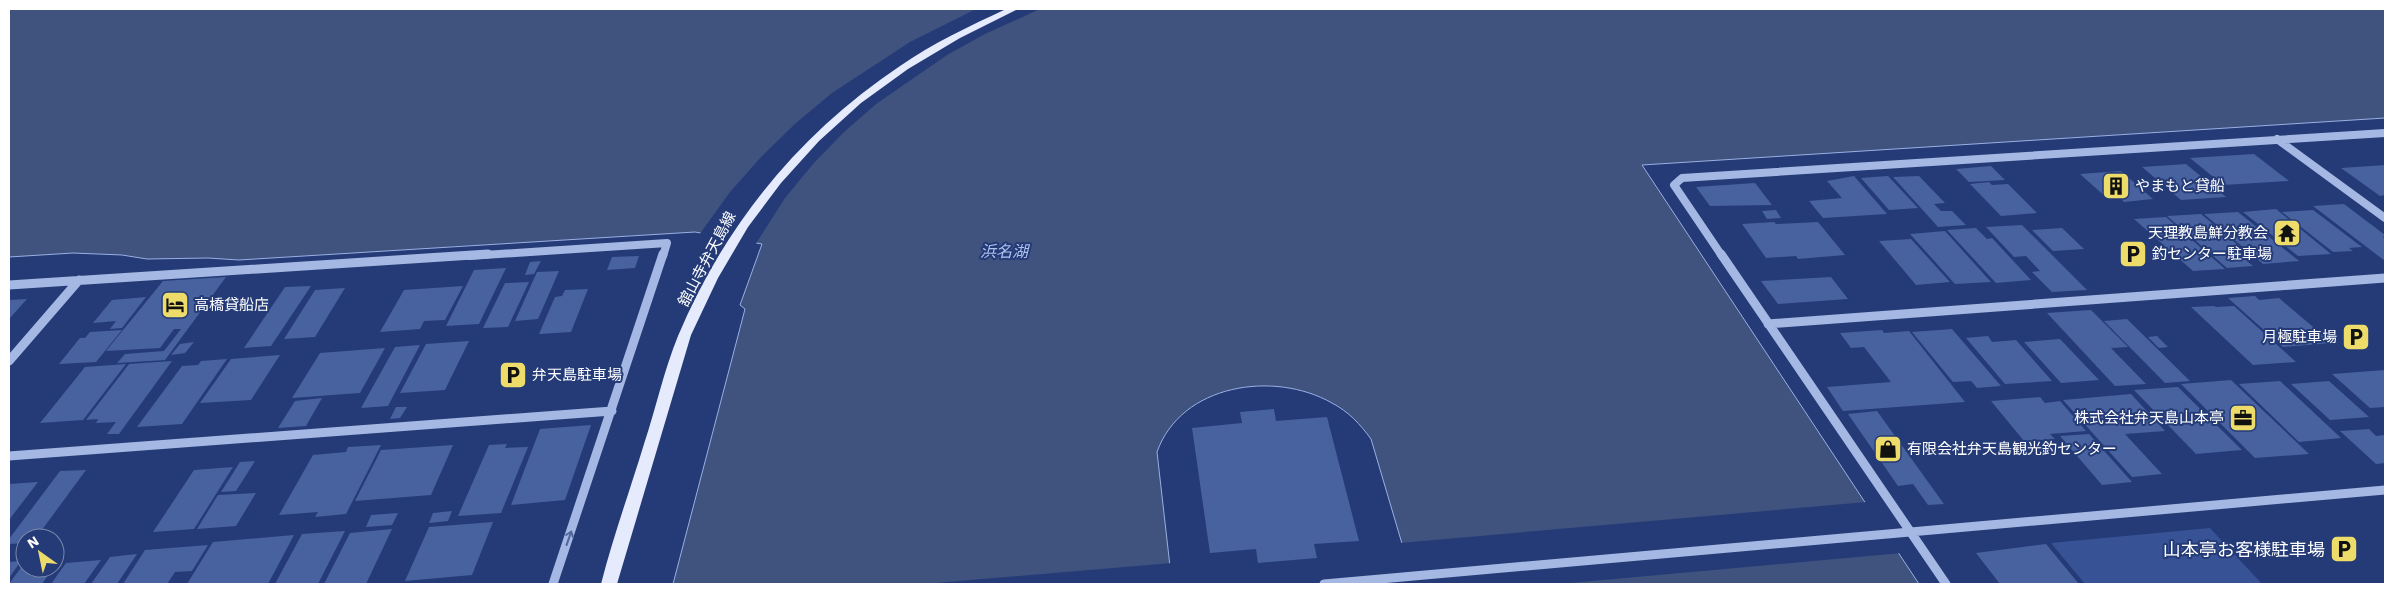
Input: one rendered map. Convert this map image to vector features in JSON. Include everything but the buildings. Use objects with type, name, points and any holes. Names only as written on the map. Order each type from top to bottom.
[{"type":"main road","name":"舘山寺弁天島線","points":[[609,584],[685,337],[730,244],[762,196],[792,161],[824,129],[858,100],[932,50],[1013,9]]},
{"type":"street","points":[[1946,584],[1674,185],[1682,178],[2385,133]]},
{"type":"street","points":[[2277,139],[2385,218]]},
{"type":"street","points":[[9,284],[667,243],[553,584]]},
{"type":"street","points":[[1768,324],[2385,278]]},
{"type":"street","points":[[9,361],[80,280]]},
{"type":"street","points":[[9,456],[612,411]]},
{"type":"street","points":[[1324,584],[2385,490]]},
{"type":"shaded area","points":[[2210,528],[2262,584],[2085,584],[2051,543]]},
{"type":"water","name":"浜名湖","points":[[9,9],[2385,9],[2385,118],[1642,165],[1919,584],[1414,584],[1371,439],[1354,419],[1332,403],[1309,393],[1284,387],[1257,386],[1232,390],[1208,398],[1186,411],[1169,429],[1157,452],[1172,584],[673,584],[745,309],[740,305],[762,244],[695,232],[239,260],[208,258],[147,259],[122,255],[73,253],[9,257]]},
{"type":"pier","points":[[976,9],[1040,9],[985,34],[947,55],[876,104],[843,133],[813,164],[785,198],[755,245],[699,235],[730,192],[762,156],[796,123],[832,93],[910,42]]},
{"type":"pier","points":[[1867,502],[1901,553],[1559,584],[1412,584],[1400,543]]},
{"type":"pier","points":[[1172,563],[1174,584],[923,584]]},
{"type":"place","name":"やまもと貸船","points":[[2116,186]]},
{"type":"place","name":"天理教島鮮分教会","points":[[2287,233]]},
{"type":"place","name":"釣センター駐車場","points":[[2133,254]]},
{"type":"place","name":"高橋貸船店","points":[[175,305]]},
{"type":"place","name":"月極駐車場","points":[[2356,337]]},
{"type":"place","name":"弁天島駐車場","points":[[513,375]]},
{"type":"place","name":"株式会社弁天島山本亭","points":[[2243,418]]},
{"type":"place","name":"有限会社弁天島観光釣センター","points":[[1888,449]]},
{"type":"place","name":"山本亭お客様駐車場","points":[[2344,549]]}]
